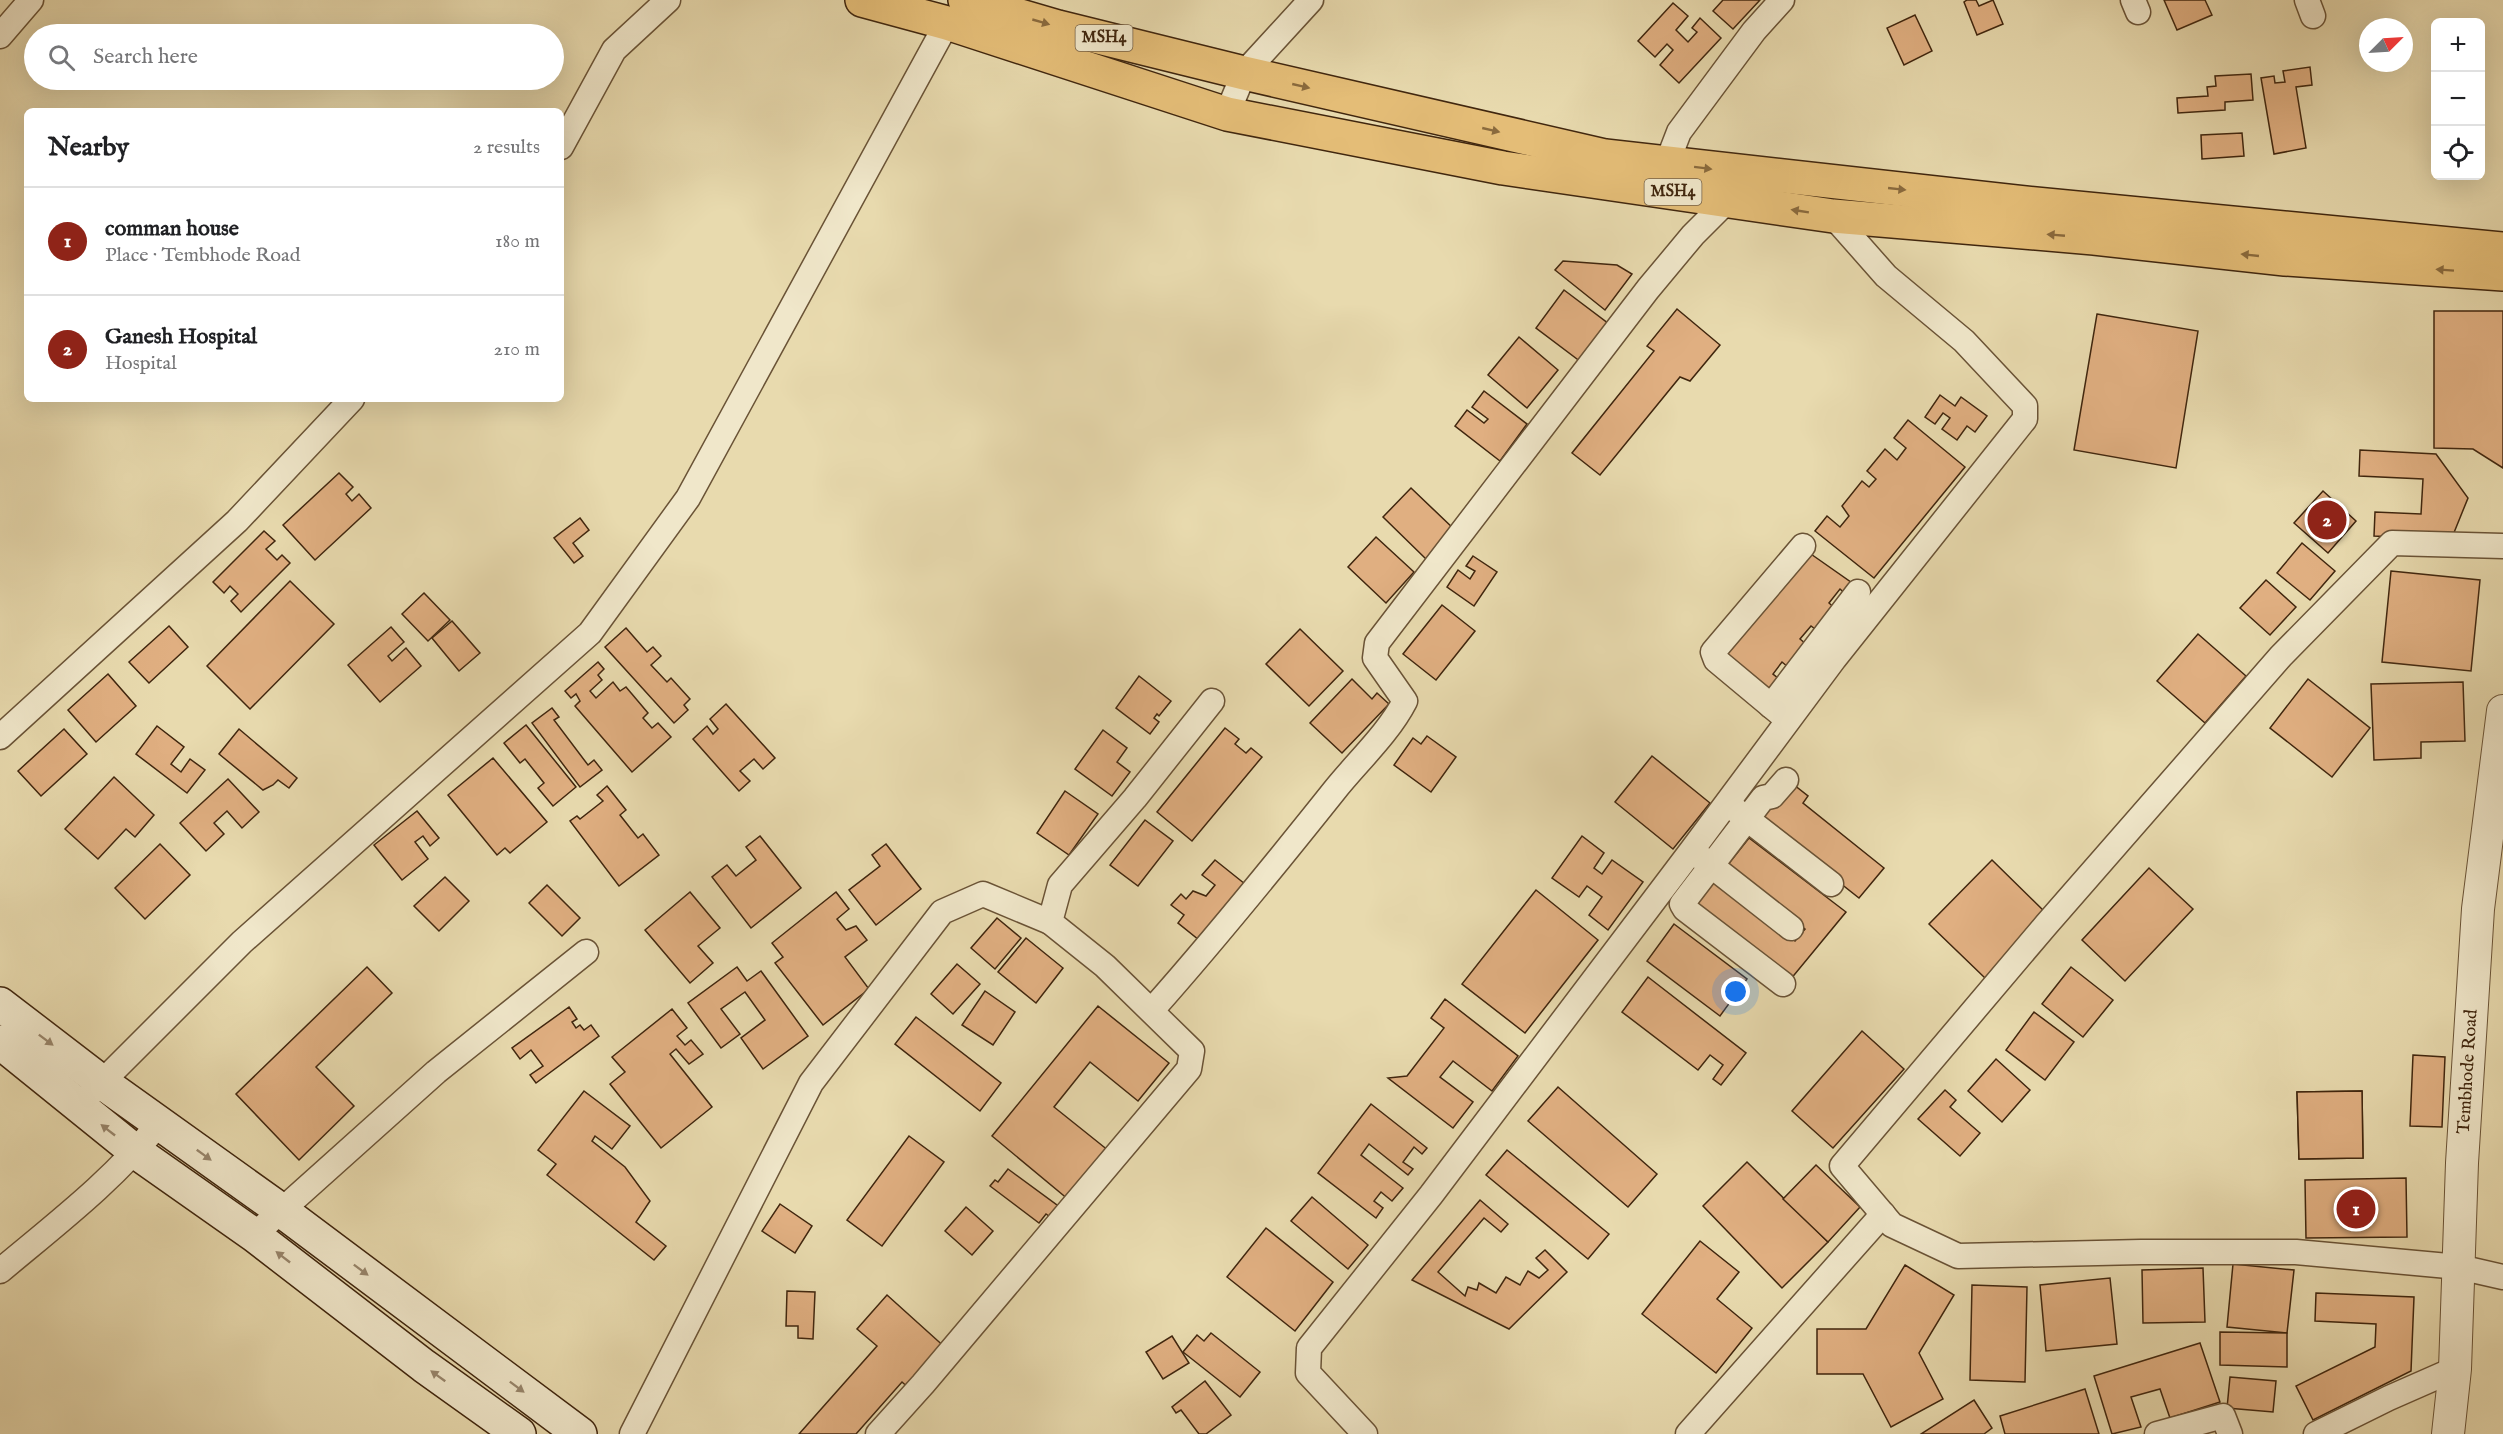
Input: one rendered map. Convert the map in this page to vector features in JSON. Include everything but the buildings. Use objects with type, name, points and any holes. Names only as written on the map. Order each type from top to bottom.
[{"type":"main road","name":"MSH4","points":[[862,0],[1058,27],[1244,73],[1605,156],[1667,163],[1833,216],[2094,238],[2284,259],[2503,274]]},
{"type":"main road","name":"MSH4","points":[[956,12],[1227,114],[1503,168],[2275,228],[2503,249]]},
{"type":"main road","points":[[0,1004],[103,1083],[282,1211],[579,1434]]},
{"type":"main road","points":[[0,1042],[136,1152],[254,1235],[424,1366],[519,1434]]},
{"type":"street","points":[[0,36],[31,0]]},
{"type":"street","points":[[564,142],[614,50],[668,0]]},
{"type":"street","points":[[1227,114],[1244,73],[1311,0]]},
{"type":"street","points":[[1667,163],[1678,132],[1754,31],[1782,0]]},
{"type":"street","points":[[77,1105],[103,1083],[242,942],[590,633],[688,498],[956,12]]},
{"type":"street","points":[[1152,1010],[1222,931],[1360,759],[1398,716],[1405,701],[1375,658],[1377,643],[1647,289],[1737,186]]},
{"type":"street","points":[[1783,984],[1685,909],[1682,904],[1727,803],[1780,713],[1826,651],[2025,419],[2025,406],[1964,340],[1886,276],[1833,216]]},
{"type":"street","points":[[0,737],[237,521],[349,402]]},
{"type":"street","points":[[2503,546],[2392,543],[2281,656],[2039,933],[1842,1166],[1892,1225],[1958,1256],[2141,1252],[2296,1252],[2459,1267],[2503,1277]]},
{"type":"street","points":[[1780,713],[1716,660],[1713,652],[1803,546]]},
{"type":"street","points":[[1826,651],[1858,592]]},
{"type":"street","points":[[1050,922],[1060,885],[1135,798],[1212,701]]},
{"type":"street","name":"Tembhode Road","points":[[2448,1434],[2456,1369],[2462,1163],[2478,909],[2503,711]]},
{"type":"street","points":[[1365,1434],[1308,1373],[1309,1348],[1702,858],[1747,818],[1763,798],[1772,796],[1786,780]]},
{"type":"street","points":[[1727,803],[1831,884]]},
{"type":"street","points":[[1702,858],[1791,928]]},
{"type":"street","points":[[632,1434],[811,1083],[942,912],[983,894],[1050,922],[1105,966],[1192,1051],[1189,1068],[923,1384],[878,1434]]},
{"type":"street","points":[[254,1235],[436,1072],[586,952]]},
{"type":"street","points":[[0,1271],[93,1193],[136,1152],[159,1123]]},
{"type":"street","points":[[1688,1434],[1883,1214]]},
{"type":"street","points":[[2316,1434],[2369,1407],[2456,1369]]},
{"type":"street","points":[[2157,1434],[2223,1416],[2230,1434]]},
{"type":"place","name":"Ganesh Hospital","points":[[2327,520]]},
{"type":"place","name":"comman house","points":[[2356,1209]]}]
